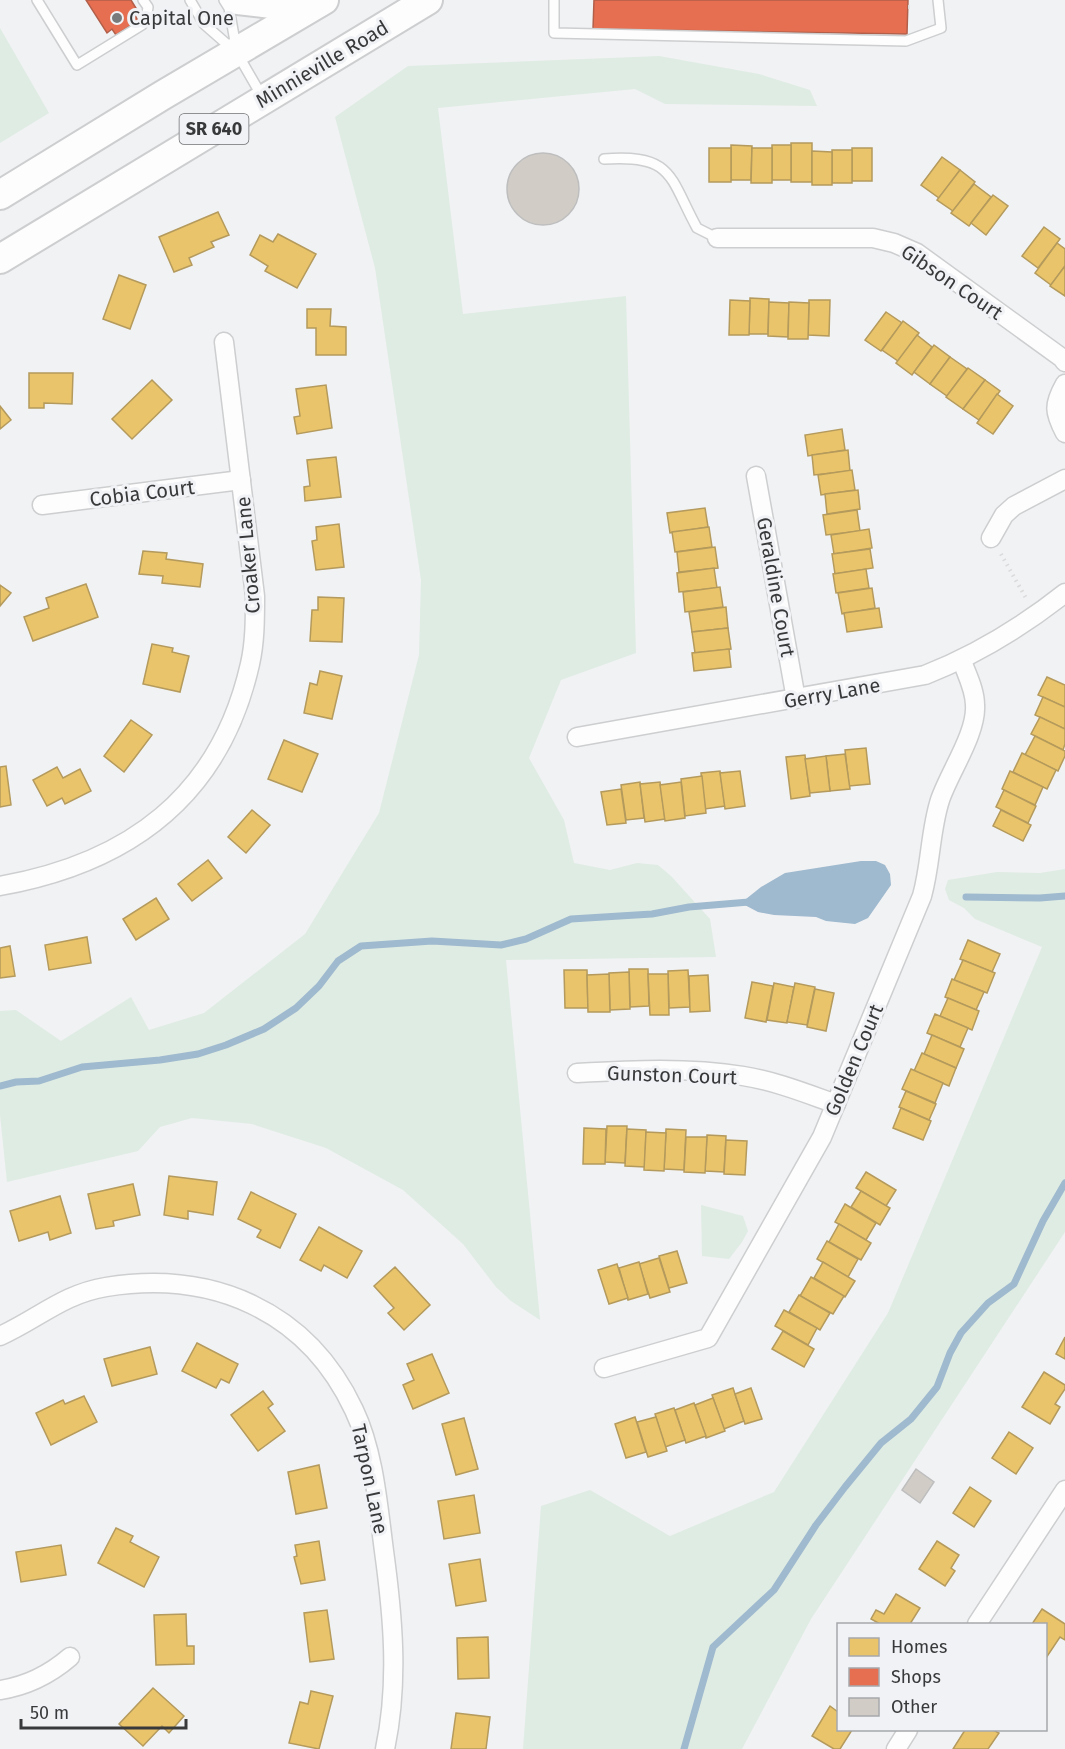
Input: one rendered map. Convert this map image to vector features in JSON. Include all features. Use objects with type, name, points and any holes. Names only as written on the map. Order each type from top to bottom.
[{"type":"main road","points":[[238,0],[280,5],[322,1]]},
{"type":"main road","name":"Minnieville Road","points":[[0,259],[428,0]]},
{"type":"main road","name":"SR 640","points":[[0,195],[322,1]]},
{"type":"street","name":"Gibson Court","points":[[717,238],[873,238],[894,243],[917,253],[1065,362]]},
{"type":"street","name":"Croaker Lane","points":[[0,886],[63,872],[91,861],[125,844],[156,822],[183,796],[202,773],[222,741],[238,707],[255,634],[255,596],[224,342]]},
{"type":"street","points":[[1065,384],[1056,400],[1055,408],[1065,434]]},
{"type":"street","name":"Geraldine Court","points":[[756,476],[796,699]]},
{"type":"street","points":[[991,538],[1004,515],[1014,506],[1065,479]]},
{"type":"street","name":"Cobia Court","points":[[42,506],[241,480]]},
{"type":"street","name":"Gerry Lane","points":[[577,737],[925,675],[962,661],[1036,616],[1065,593]]},
{"type":"street","name":"Golden Court","points":[[604,1368],[702,1341],[712,1333],[822,1137],[922,896],[940,799],[974,717],[973,695],[962,661]]},
{"type":"street","name":"Gunston Court","points":[[577,1073],[695,1072],[743,1076],[782,1085],[836,1104]]},
{"type":"street","name":"Tarpon Lane","points":[[0,1336],[59,1301],[81,1293],[105,1287],[169,1283],[240,1298],[266,1310],[294,1330],[318,1353],[339,1381],[355,1411],[366,1443],[377,1502],[391,1598],[395,1677],[392,1717],[385,1749]]},
{"type":"street","points":[[978,1623],[1065,1490]]},
{"type":"street","points":[[0,1690],[34,1681],[55,1670],[70,1657]]},
{"type":"street","points":[[896,1749],[907,1731]]},
{"type":"lane","points":[[37,0],[76,65],[142,25],[146,20],[148,7],[143,0]]},
{"type":"lane","points":[[190,0],[204,24],[237,53],[264,99]]},
{"type":"lane","points":[[224,0],[229,8],[237,53]]},
{"type":"lane","points":[[554,0],[554,33],[906,41],[941,28],[938,0]]},
{"type":"lane","points":[[604,159],[638,159],[659,167],[673,178],[697,228],[717,238]]},
{"type":"path","points":[[991,538],[1036,616]]},
{"type":"shaded area","points":[[0,28],[49,113],[0,143]]},
{"type":"shaded area","points":[[659,56],[759,74],[810,90],[817,106],[665,104],[635,89],[438,108],[463,314],[626,296],[636,653],[561,680],[529,758],[564,820],[574,863],[610,870],[637,863],[658,865],[710,919],[716,957],[506,960],[540,1320],[511,1301],[496,1287],[463,1244],[403,1190],[326,1148],[252,1124],[192,1118],[160,1127],[138,1151],[7,1182],[0,1115],[0,1011],[16,1010],[61,1041],[131,997],[149,1030],[204,1013],[305,934],[379,813],[419,655],[421,580],[375,268],[335,117],[408,66]]},
{"type":"shaded area","points":[[1065,869],[1065,1232],[811,1619],[742,1749],[523,1749],[541,1506],[590,1490],[670,1536],[774,1492],[888,1313],[1042,947],[975,919],[964,908],[949,900],[945,889],[948,880],[997,872],[1040,873]]},
{"type":"shaded area","points":[[701,1205],[743,1216],[748,1231],[729,1259],[702,1256]]},
{"type":"water","points":[[861,861],[876,861],[885,865],[890,874],[891,885],[868,918],[855,924],[826,921],[816,917],[774,915],[758,912],[741,903],[761,887],[785,873]]},
{"type":"building: Homes","points":[[791,143],[812,143],[812,182],[791,182]]},
{"type":"building: Homes","points":[[731,145],[752,146],[751,180],[731,180]]},
{"type":"building: Homes","points":[[772,145],[791,145],[791,180],[772,180]]},
{"type":"building: Homes","points":[[709,148],[731,148],[731,182],[709,182]]},
{"type":"building: Homes","points":[[752,148],[772,148],[772,183],[751,183]]},
{"type":"building: Homes","points":[[852,148],[872,148],[872,181],[852,181]]},
{"type":"building: Homes","points":[[832,150],[852,150],[852,183],[832,183]]},
{"type":"building: Homes","points":[[812,151],[832,152],[832,185],[812,185]]},
{"type":"building: Homes","points":[[942,157],[960,170],[939,198],[921,185]]},
{"type":"building: Homes","points":[[960,170],[975,182],[953,211],[937,200]]},
{"type":"building: Homes","points":[[974,184],[991,197],[969,226],[951,213]]},
{"type":"building: Homes","points":[[993,195],[1008,206],[986,235],[971,223]]},
{"type":"building: Homes","points":[[218,212],[229,235],[211,242],[214,247],[189,258],[192,265],[174,272],[159,237]]},
{"type":"building: Homes","points":[[1044,227],[1060,239],[1038,268],[1022,256]]},
{"type":"building: Homes","points":[[278,234],[316,254],[297,288],[265,271],[268,266],[250,255],[260,235],[273,242]]},
{"type":"building: Homes","points":[[1057,243],[1065,249],[1065,266],[1051,285],[1035,273]]},
{"type":"building: Homes","points":[[1065,266],[1065,296],[1050,286]]},
{"type":"building: Homes","points":[[119,275],[146,285],[130,329],[103,319]]},
{"type":"building: Homes","points":[[750,298],[769,299],[768,334],[749,334]]},
{"type":"building: Homes","points":[[730,300],[750,301],[749,335],[729,335]]},
{"type":"building: Homes","points":[[809,300],[830,300],[829,336],[808,335]]},
{"type":"building: Homes","points":[[769,302],[789,303],[788,337],[768,336]]},
{"type":"building: Homes","points":[[789,302],[809,303],[808,339],[788,339]]},
{"type":"building: Homes","points":[[307,309],[331,309],[330,326],[346,327],[346,355],[316,355],[316,328],[307,328]]},
{"type":"building: Homes","points":[[886,312],[902,323],[881,351],[865,340]]},
{"type":"building: Homes","points":[[903,321],[919,333],[898,361],[882,350]]},
{"type":"building: Homes","points":[[917,335],[932,347],[912,375],[896,363]]},
{"type":"building: Homes","points":[[934,345],[950,357],[930,384],[914,372]]},
{"type":"building: Homes","points":[[950,357],[967,369],[947,396],[930,384]]},
{"type":"building: Homes","points":[[968,368],[985,380],[963,409],[946,397]]},
{"type":"building: Homes","points":[[29,373],[73,373],[72,404],[44,403],[44,408],[29,408]]},
{"type":"building: Homes","points":[[152,380],[172,400],[132,439],[112,419]]},
{"type":"building: Homes","points":[[985,380],[1000,391],[979,420],[963,409]]},
{"type":"building: Homes","points":[[326,385],[332,428],[297,434],[294,417],[300,416],[296,389]]},
{"type":"building: Homes","points":[[997,394],[1013,406],[993,434],[977,423]]},
{"type":"building: Homes","points":[[0,406],[11,420],[0,429]]},
{"type":"building: Homes","points":[[842,429],[845,450],[808,456],[805,435]]},
{"type":"building: Homes","points":[[848,450],[850,471],[814,475],[812,455]]},
{"type":"building: Homes","points":[[336,457],[341,497],[305,501],[304,487],[310,486],[307,460]]},
{"type":"building: Homes","points":[[852,470],[855,490],[821,495],[818,475]]},
{"type":"building: Homes","points":[[858,490],[860,509],[827,514],[825,494]]},
{"type":"building: Homes","points":[[705,508],[708,527],[670,533],[667,513]]},
{"type":"building: Homes","points":[[857,510],[860,531],[826,535],[823,515]]},
{"type":"building: Homes","points":[[339,524],[344,567],[316,570],[312,541],[317,540],[316,527]]},
{"type":"building: Homes","points":[[709,527],[712,547],[675,552],[672,532]]},
{"type":"building: Homes","points":[[869,529],[872,548],[834,554],[831,535]]},
{"type":"building: Homes","points":[[715,547],[718,568],[679,572],[677,552]]},
{"type":"building: Homes","points":[[870,549],[873,568],[835,574],[832,554]]},
{"type":"building: Homes","points":[[143,551],[167,553],[166,559],[203,564],[200,587],[162,583],[163,576],[139,574]]},
{"type":"building: Homes","points":[[714,568],[717,588],[679,592],[677,573]]},
{"type":"building: Homes","points":[[866,569],[869,588],[836,593],[833,574]]},
{"type":"building: Homes","points":[[86,584],[98,617],[33,641],[24,617],[49,608],[46,598]]},
{"type":"building: Homes","points":[[0,585],[11,593],[0,606]]},
{"type":"building: Homes","points":[[720,587],[723,607],[685,612],[683,592]]},
{"type":"building: Homes","points":[[872,588],[875,608],[842,614],[838,593]]},
{"type":"building: Homes","points":[[318,597],[344,598],[342,642],[310,641],[312,610],[318,610]]},
{"type":"building: Homes","points":[[726,607],[728,628],[692,632],[689,612]]},
{"type":"building: Homes","points":[[879,608],[882,627],[847,632],[844,613]]},
{"type":"building: Homes","points":[[728,628],[731,649],[695,653],[692,632]]},
{"type":"building: Homes","points":[[152,644],[173,648],[172,652],[189,656],[180,692],[143,684]]},
{"type":"building: Homes","points":[[729,649],[731,667],[694,671],[692,653]]},
{"type":"building: Homes","points":[[320,671],[342,676],[332,719],[304,713],[310,683],[317,685]]},
{"type":"building: Homes","points":[[1047,677],[1065,685],[1065,707],[1038,695]]},
{"type":"building: Homes","points":[[1043,697],[1065,707],[1065,729],[1035,715]]},
{"type":"building: Homes","points":[[1040,717],[1065,729],[1063,750],[1031,734]]},
{"type":"building: Homes","points":[[131,720],[152,735],[124,772],[104,756]]},
{"type":"building: Homes","points":[[1035,736],[1065,751],[1058,771],[1025,755]]},
{"type":"building: Homes","points":[[284,740],[318,754],[302,792],[268,779]]},
{"type":"building: Homes","points":[[866,748],[870,784],[849,786],[845,750]]},
{"type":"building: Homes","points":[[1022,753],[1056,770],[1047,789],[1013,772]]},
{"type":"building: Homes","points":[[845,754],[850,789],[830,791],[826,756]]},
{"type":"building: Homes","points":[[805,755],[810,796],[791,799],[786,757]]},
{"type":"building: Homes","points":[[826,756],[830,791],[810,793],[805,759]]},
{"type":"building: Homes","points":[[6,766],[11,805],[0,807],[0,767]]},
{"type":"building: Homes","points":[[57,767],[63,778],[80,769],[91,791],[65,804],[62,798],[47,806],[33,780]]},
{"type":"building: Homes","points":[[720,771],[725,806],[705,809],[701,773]]},
{"type":"building: Homes","points":[[740,771],[745,806],[725,809],[720,773]]},
{"type":"building: Homes","points":[[1010,771],[1043,787],[1035,805],[1002,789]]},
{"type":"building: Homes","points":[[702,776],[706,813],[685,816],[681,779]]},
{"type":"building: Homes","points":[[640,782],[644,818],[626,820],[621,785]]},
{"type":"building: Homes","points":[[660,782],[665,819],[645,822],[640,784]]},
{"type":"building: Homes","points":[[681,782],[685,818],[665,821],[660,785]]},
{"type":"building: Homes","points":[[621,789],[626,823],[607,825],[601,792]]},
{"type":"building: Homes","points":[[1004,790],[1036,806],[1028,823],[996,807]]},
{"type":"building: Homes","points":[[252,810],[270,825],[246,853],[228,837]]},
{"type":"building: Homes","points":[[1001,810],[1031,825],[1023,841],[993,826]]},
{"type":"building: Homes","points":[[208,860],[222,878],[192,901],[178,884]]},
{"type":"building: Homes","points":[[156,898],[169,919],[136,940],[123,919]]},
{"type":"building: Homes","points":[[87,937],[91,963],[49,970],[45,945]]},
{"type":"building: Homes","points":[[968,940],[1000,954],[992,972],[960,959]]},
{"type":"building: Homes","points":[[10,946],[15,976],[0,978],[0,948]]},
{"type":"building: Homes","points":[[963,960],[995,973],[987,993],[954,980]]},
{"type":"building: Homes","points":[[629,969],[648,969],[649,1006],[630,1007]]},
{"type":"building: Homes","points":[[564,970],[587,970],[588,1008],[565,1008]]},
{"type":"building: Homes","points":[[688,970],[690,1007],[669,1008],[668,971]]},
{"type":"building: Homes","points":[[629,972],[630,1009],[610,1010],[609,973]]},
{"type":"building: Homes","points":[[609,974],[610,1012],[588,1012],[587,975]]},
{"type":"building: Homes","points":[[648,974],[668,974],[669,1015],[650,1015]]},
{"type":"building: Homes","points":[[708,975],[710,1011],[690,1012],[689,976]]},
{"type":"building: Homes","points":[[952,979],[984,992],[976,1010],[945,997]]},
{"type":"building: Homes","points":[[752,982],[773,986],[766,1022],[745,1018]]},
{"type":"building: Homes","points":[[774,983],[794,987],[787,1023],[767,1020]]},
{"type":"building: Homes","points":[[795,983],[815,987],[807,1025],[787,1022]]},
{"type":"building: Homes","points":[[815,989],[834,993],[826,1031],[807,1027]]},
{"type":"building: Homes","points":[[948,998],[979,1011],[972,1030],[940,1016]]},
{"type":"building: Homes","points":[[935,1014],[968,1028],[960,1047],[927,1033]]},
{"type":"building: Homes","points":[[932,1035],[964,1049],[956,1068],[924,1054]]},
{"type":"building: Homes","points":[[922,1053],[956,1068],[949,1086],[914,1071]]},
{"type":"building: Homes","points":[[911,1069],[943,1083],[935,1103],[902,1089]]},
{"type":"building: Homes","points":[[906,1091],[936,1104],[929,1120],[899,1107]]},
{"type":"building: Homes","points":[[901,1108],[931,1121],[923,1140],[893,1128]]},
{"type":"building: Homes","points":[[607,1126],[627,1126],[625,1163],[605,1162]]},
{"type":"building: Homes","points":[[584,1128],[606,1129],[605,1164],[583,1164]]},
{"type":"building: Homes","points":[[627,1129],[646,1130],[645,1167],[625,1166]]},
{"type":"building: Homes","points":[[666,1129],[686,1130],[684,1170],[664,1169]]},
{"type":"building: Homes","points":[[646,1132],[666,1133],[664,1171],[644,1170]]},
{"type":"building: Homes","points":[[707,1135],[726,1136],[724,1172],[705,1171]]},
{"type":"building: Homes","points":[[686,1137],[707,1137],[705,1173],[684,1172]]},
{"type":"building: Homes","points":[[726,1140],[747,1141],[745,1175],[724,1174]]},
{"type":"building: Homes","points":[[866,1172],[896,1190],[886,1206],[856,1188]]},
{"type":"building: Homes","points":[[169,1176],[217,1182],[213,1215],[188,1211],[188,1219],[164,1215]]},
{"type":"building: Homes","points":[[133,1184],[140,1215],[113,1221],[114,1226],[96,1229],[88,1194]]},
{"type":"building: Homes","points":[[861,1191],[890,1208],[880,1225],[851,1207]]},
{"type":"building: Homes","points":[[251,1192],[296,1214],[280,1248],[257,1237],[261,1230],[238,1219]]},
{"type":"building: Homes","points":[[60,1196],[71,1233],[50,1240],[48,1232],[19,1241],[10,1211]]},
{"type":"building: Homes","points":[[845,1204],[876,1223],[866,1240],[835,1222]]},
{"type":"building: Homes","points":[[839,1224],[871,1243],[861,1260],[829,1242]]},
{"type":"building: Homes","points":[[319,1227],[362,1251],[347,1278],[324,1265],[321,1271],[300,1260]]},
{"type":"building: Homes","points":[[827,1241],[858,1259],[848,1277],[817,1259]]},
{"type":"building: Homes","points":[[677,1251],[687,1283],[669,1288],[659,1256]]},
{"type":"building: Homes","points":[[659,1258],[670,1292],[650,1298],[639,1264]]},
{"type":"building: Homes","points":[[639,1262],[648,1294],[628,1300],[619,1268]]},
{"type":"building: Homes","points":[[823,1262],[855,1281],[845,1297],[814,1278]]},
{"type":"building: Homes","points":[[617,1264],[628,1298],[609,1304],[598,1270]]},
{"type":"building: Homes","points":[[395,1267],[430,1305],[404,1330],[388,1313],[394,1308],[374,1286]]},
{"type":"building: Homes","points":[[811,1277],[844,1296],[833,1314],[800,1296]]},
{"type":"building: Homes","points":[[799,1295],[830,1313],[820,1330],[789,1312]]},
{"type":"building: Homes","points":[[784,1310],[817,1328],[808,1345],[775,1326]]},
{"type":"building: Homes","points":[[783,1331],[814,1349],[804,1367],[772,1349]]},
{"type":"building: Homes","points":[[1065,1337],[1065,1359],[1056,1354]]},
{"type":"building: Homes","points":[[197,1343],[238,1364],[229,1383],[221,1379],[216,1388],[182,1371]]},
{"type":"building: Homes","points":[[150,1347],[157,1374],[112,1386],[104,1359]]},
{"type":"building: Homes","points":[[432,1354],[449,1393],[413,1409],[403,1385],[414,1380],[407,1364]]},
{"type":"building: Homes","points":[[1044,1372],[1065,1385],[1065,1389],[1055,1404],[1060,1407],[1050,1424],[1022,1407]]},
{"type":"building: Homes","points":[[733,1388],[744,1421],[724,1429],[712,1395]]},
{"type":"building: Homes","points":[[751,1388],[762,1419],[745,1424],[735,1394]]},
{"type":"building: Homes","points":[[263,1391],[273,1404],[268,1408],[285,1431],[258,1451],[231,1415]]},
{"type":"building: Homes","points":[[84,1396],[97,1422],[51,1445],[36,1413],[63,1400],[65,1404]]},
{"type":"building: Homes","points":[[713,1398],[725,1431],[706,1438],[695,1405]]},
{"type":"building: Homes","points":[[694,1403],[706,1436],[686,1443],[675,1410]]},
{"type":"building: Homes","points":[[674,1408],[685,1440],[665,1447],[655,1414]]},
{"type":"building: Homes","points":[[635,1417],[646,1452],[626,1458],[615,1424]]},
{"type":"building: Homes","points":[[656,1417],[667,1451],[648,1457],[637,1422]]},
{"type":"building: Homes","points":[[464,1418],[478,1469],[456,1475],[442,1424]]},
{"type":"building: Homes","points":[[1009,1432],[1033,1448],[1016,1474],[992,1458]]},
{"type":"building: Homes","points":[[319,1465],[327,1508],[296,1514],[288,1472]]},
{"type":"building: Homes","points":[[970,1487],[991,1501],[974,1527],[953,1513]]},
{"type":"building: Homes","points":[[474,1495],[480,1533],[444,1539],[438,1501]]},
{"type":"building: Homes","points":[[116,1528],[133,1536],[130,1542],[159,1557],[144,1587],[98,1563]]},
{"type":"building: Homes","points":[[319,1541],[325,1580],[301,1584],[294,1557],[297,1556],[295,1545]]},
{"type":"building: Homes","points":[[937,1541],[959,1555],[951,1568],[955,1571],[945,1586],[919,1569]]},
{"type":"building: Homes","points":[[61,1545],[66,1575],[21,1582],[16,1552]]},
{"type":"building: Homes","points":[[480,1559],[486,1601],[456,1606],[449,1564]]},
{"type":"building: Homes","points":[[896,1594],[920,1608],[911,1623],[878,1623],[871,1619],[876,1610],[884,1614]]},
{"type":"building: Homes","points":[[1042,1609],[1065,1624],[1065,1640],[1060,1637],[1047,1656],[1047,1623],[1033,1623]]},
{"type":"building: Homes","points":[[327,1610],[334,1659],[310,1662],[304,1613]]},
{"type":"building: Homes","points":[[186,1614],[187,1646],[194,1646],[194,1664],[156,1665],[154,1615]]},
{"type":"building: Homes","points":[[488,1637],[489,1678],[458,1679],[457,1638]]},
{"type":"building: Homes","points":[[153,1688],[184,1716],[169,1733],[162,1726],[143,1746],[119,1724]]},
{"type":"building: Homes","points":[[311,1691],[333,1696],[319,1749],[289,1743],[300,1702],[308,1704]]},
{"type":"building: Homes","points":[[830,1706],[837,1711],[837,1731],[851,1731],[840,1749],[834,1749],[812,1736]]},
{"type":"building: Homes","points":[[456,1713],[490,1717],[486,1749],[451,1749]]},
{"type":"building: Homes","points":[[964,1731],[999,1733],[988,1749],[953,1749]]},
{"type":"building: Shops","name":"Capital One","points":[[86,0],[131,0],[139,13],[135,15],[138,21],[116,35],[112,29],[107,33]]},
{"type":"building: Shops","points":[[594,0],[908,0],[907,34],[593,29]]},
{"type":"building: Other","points":[[550,153],[569,163],[577,175],[579,189],[577,203],[569,215],[557,223],[536,225],[517,215],[509,203],[507,182],[517,163],[529,155]]},
{"type":"building: Other","points":[[916,1469],[934,1482],[920,1503],[902,1490]]},
{"type":"waterway","points":[[966,897],[1065,896]]},
{"type":"waterway","points":[[0,1086],[16,1082],[39,1081],[82,1067],[160,1060],[198,1054],[226,1045],[264,1029],[296,1008],[319,986],[338,961],[361,946],[432,941],[501,945],[526,939],[571,919],[652,914],[689,907],[749,902]]},
{"type":"waterway","points":[[684,1749],[713,1647],[774,1590],[816,1525],[845,1487],[881,1443],[911,1419],[937,1387],[950,1353],[961,1333],[988,1303],[1014,1284],[1043,1221],[1065,1183]]},
{"type":"place","name":"Capital One","points":[[117,18]]}]
